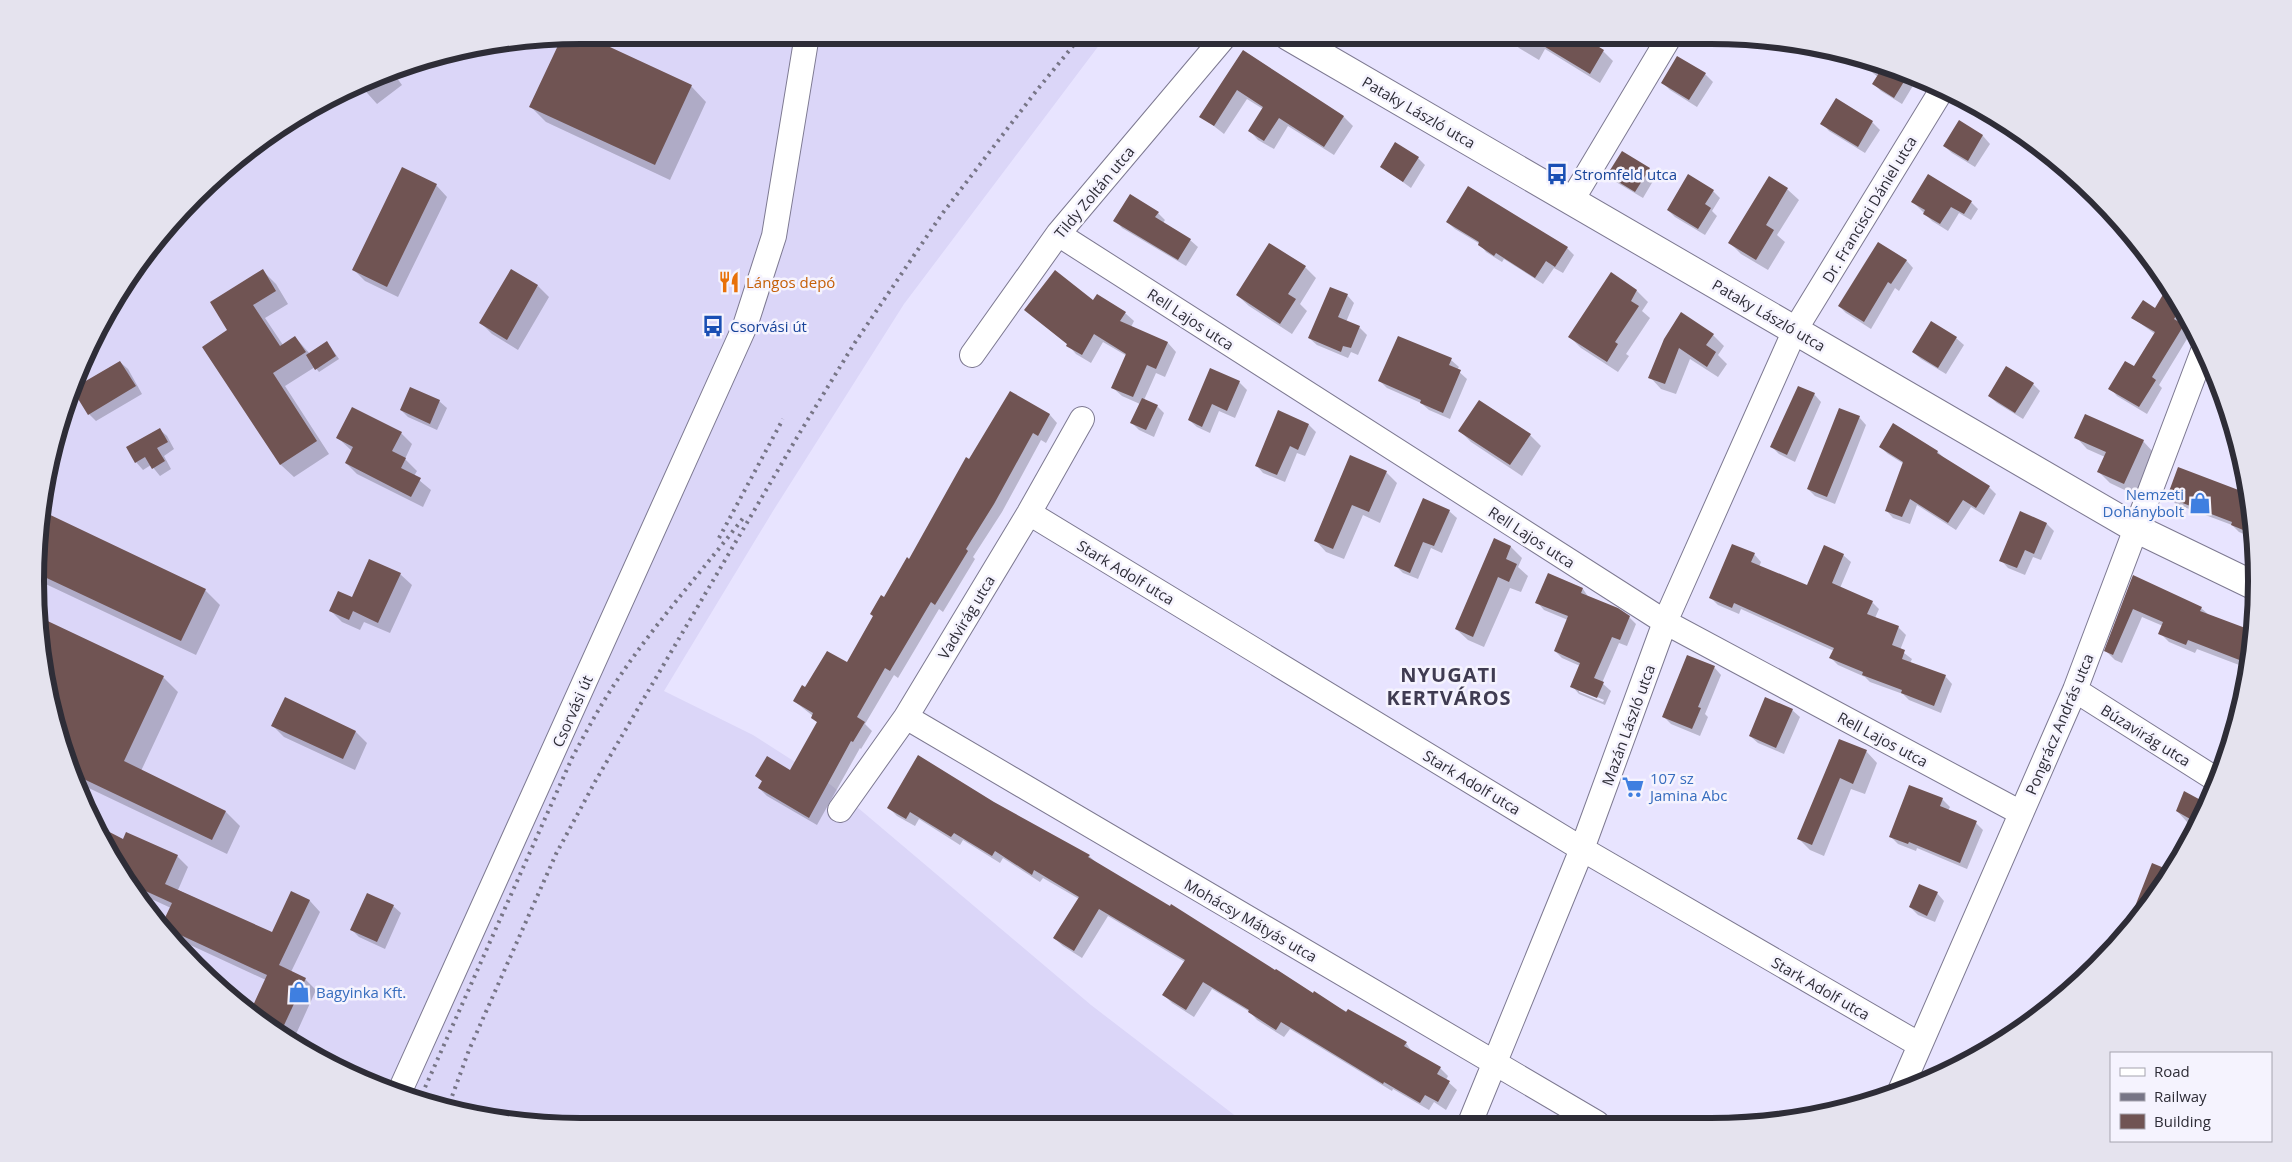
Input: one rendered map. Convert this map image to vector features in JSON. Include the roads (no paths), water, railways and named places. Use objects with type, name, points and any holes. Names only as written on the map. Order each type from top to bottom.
[{"type":"street","name":"Csorvási út","points":[[402,1087],[745,326],[774,236],[806,44]]},
{"type":"street","name":"Tildy Zoltán utca","points":[[972,355],[1058,234],[1218,44]]},
{"type":"street","name":"Pataky László utca","points":[[1302,44],[2135,528],[2248,583]]},
{"type":"street","points":[[1572,200],[1665,44]]},
{"type":"street","name":"Dr. Francisci Dániel utca","points":[[1795,330],[1940,95]]},
{"type":"street","name":"Rell Lajos utca","points":[[1058,234],[1665,622],[2021,813]]},
{"type":"street","name":"Mazán László utca","points":[[1472,1118],[1582,849],[1665,622],[1795,330]]},
{"type":"street","name":"Pongrácz András utca","points":[[1904,1082],[2075,690],[2200,360]]},
{"type":"street","name":"Vadvirág utca","points":[[840,810],[906,717],[1029,513],[1082,419]]},
{"type":"street","name":"Stark Adolf utca","points":[[1029,513],[1582,849],[1920,1046]]},
{"type":"street","name":"Búzavirág utca","points":[[2075,690],[2211,776]]},
{"type":"street","name":"Mohácsy Mátyás utca","points":[[906,717],[1588,1118]]},
{"type":"railway","points":[[450,1102],[469,1050],[556,854],[596,780],[799,434],[854,344],[942,214],[1075,44]]},
{"type":"railway","points":[[719,538],[783,419]]},
{"type":"railway","points":[[422,1094],[572,758],[589,727],[634,656],[744,517]]},
{"type":"place","name":"Stromfeld utca","points":[[1557,174]]},
{"type":"place","name":"Lángos depó","points":[[729,282]]},
{"type":"place","name":"Csorvási út","points":[[713,326]]},
{"type":"place","name":"Nemzeti Dohánybolt","points":[[2200,503]]},
{"type":"place","name":"107 sz Jamina Abc","points":[[1633,787]]},
{"type":"place","name":"Bagyinka Kft.","points":[[299,992]]},
{"type":"district","name":"NYUGATI KERTVÁROS","points":[[1449,686]]}]
